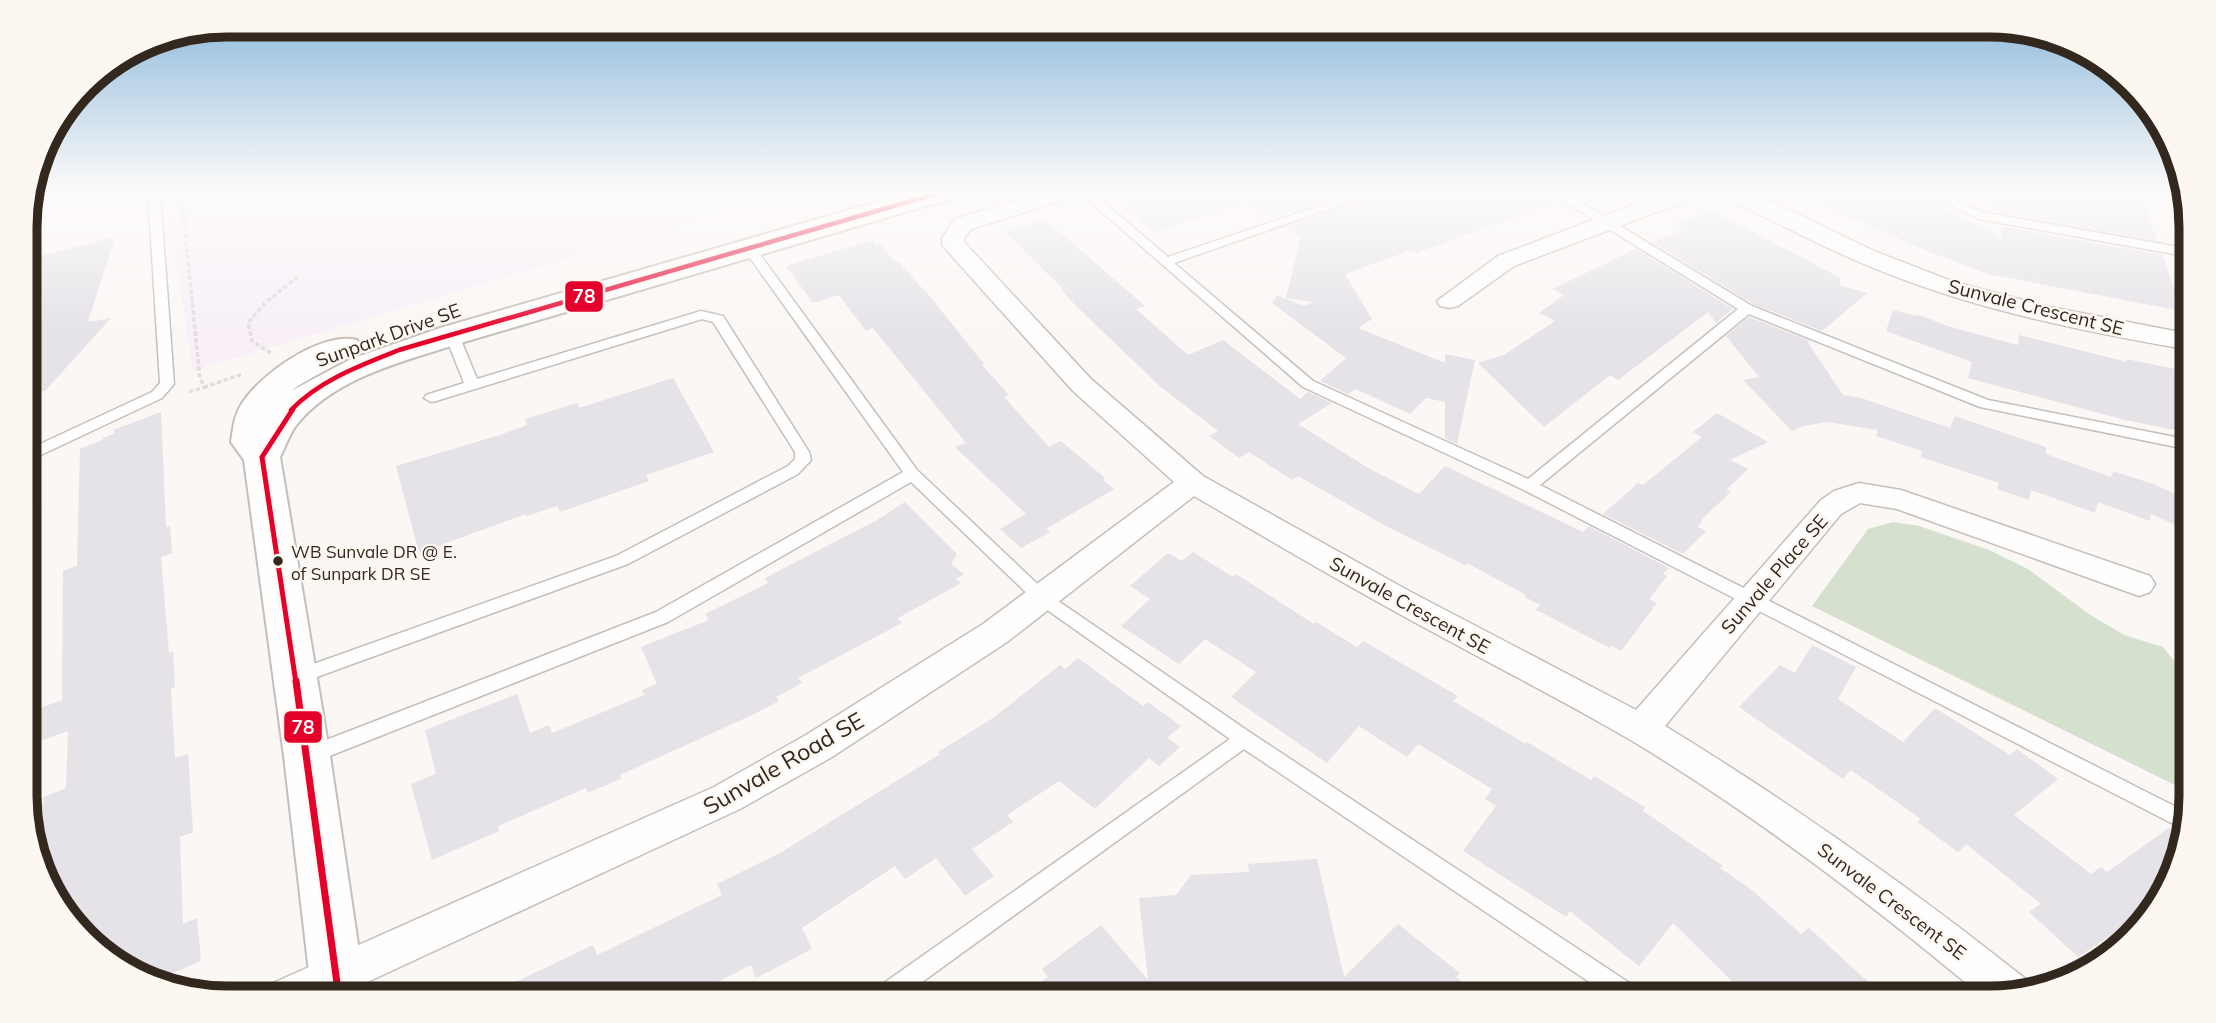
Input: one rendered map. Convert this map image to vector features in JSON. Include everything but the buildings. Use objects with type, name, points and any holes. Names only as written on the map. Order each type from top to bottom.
[{"type":"street","name":"Sunpark Drive SE","points":[[691,240],[601,265],[341,348],[292,373],[260,401],[251,422],[249,442],[262,457],[285,415],[318,389],[351,372],[452,335],[774,240]]},
{"type":"street","name":"Sunvale Crescent SE","points":[[953,240],[954,245],[1082,385],[1193,483],[1398,599],[1641,729],[1743,793],[1816,844],[1932,929],[2001,986]]},
{"type":"street","points":[[1449,300],[1506,261],[1565,240]]},
{"type":"street","name":"Sunvale Crescent SE","points":[[1829,240],[1948,287],[2051,315],[2179,340]]},
{"type":"street","points":[[262,457],[307,756],[337,986]]},
{"type":"street","name":"Sunvale Road SE","points":[[341,986],[727,799],[819,746],[942,668],[1042,598],[1165,501],[1193,483]]},
{"type":"street","name":"Sunvale Place SE","points":[[1641,729],[1831,507],[1844,498],[1859,493],[1901,499],[2139,584]]},
{"type":"lane","points":[[37,452],[156,395],[167,384],[157,240]]},
{"type":"lane","points":[[1140,240],[1308,384],[1529,486],[1753,598],[2178,818]]},
{"type":"lane","points":[[1164,261],[1228,240]]},
{"type":"lane","points":[[1634,240],[1747,309],[1985,404],[2179,443]]},
{"type":"lane","points":[[2114,240],[2179,252]]},
{"type":"lane","points":[[749,248],[912,474],[1042,598],[1244,739],[1614,986]]},
{"type":"lane","points":[[1529,486],[1747,309]]},
{"type":"lane","points":[[295,678],[622,560],[793,470],[803,460],[802,452],[718,319],[701,315],[431,398]]},
{"type":"lane","points":[[452,335],[472,385]]},
{"type":"lane","points":[[307,756],[662,617],[912,474]]},
{"type":"lane","points":[[898,986],[1244,739]]},
{"type":"path","points":[[186,240],[200,379],[205,387],[252,370]]},
{"type":"path","points":[[274,355],[252,341],[248,323],[265,303],[300,275]]},
{"type":"shaded area","points":[[173,240],[629,240],[193,371]]},
{"type":"green space","points":[[1893,522],[1919,526],[1989,550],[2028,569],[2089,614],[2124,635],[2163,647],[2179,667],[2179,787],[1812,606],[1868,529]]},
{"type":"transit line","name":"78","points":[[262,457],[279,427],[299,402],[318,388],[370,361],[460,331],[778,240]]},
{"type":"transit line","name":"78","points":[[262,457],[307,756],[337,986]]},
{"type":"place","name":"WB Sunvale DR @ E. of Sunpark DR SE","points":[[278,561]]}]
